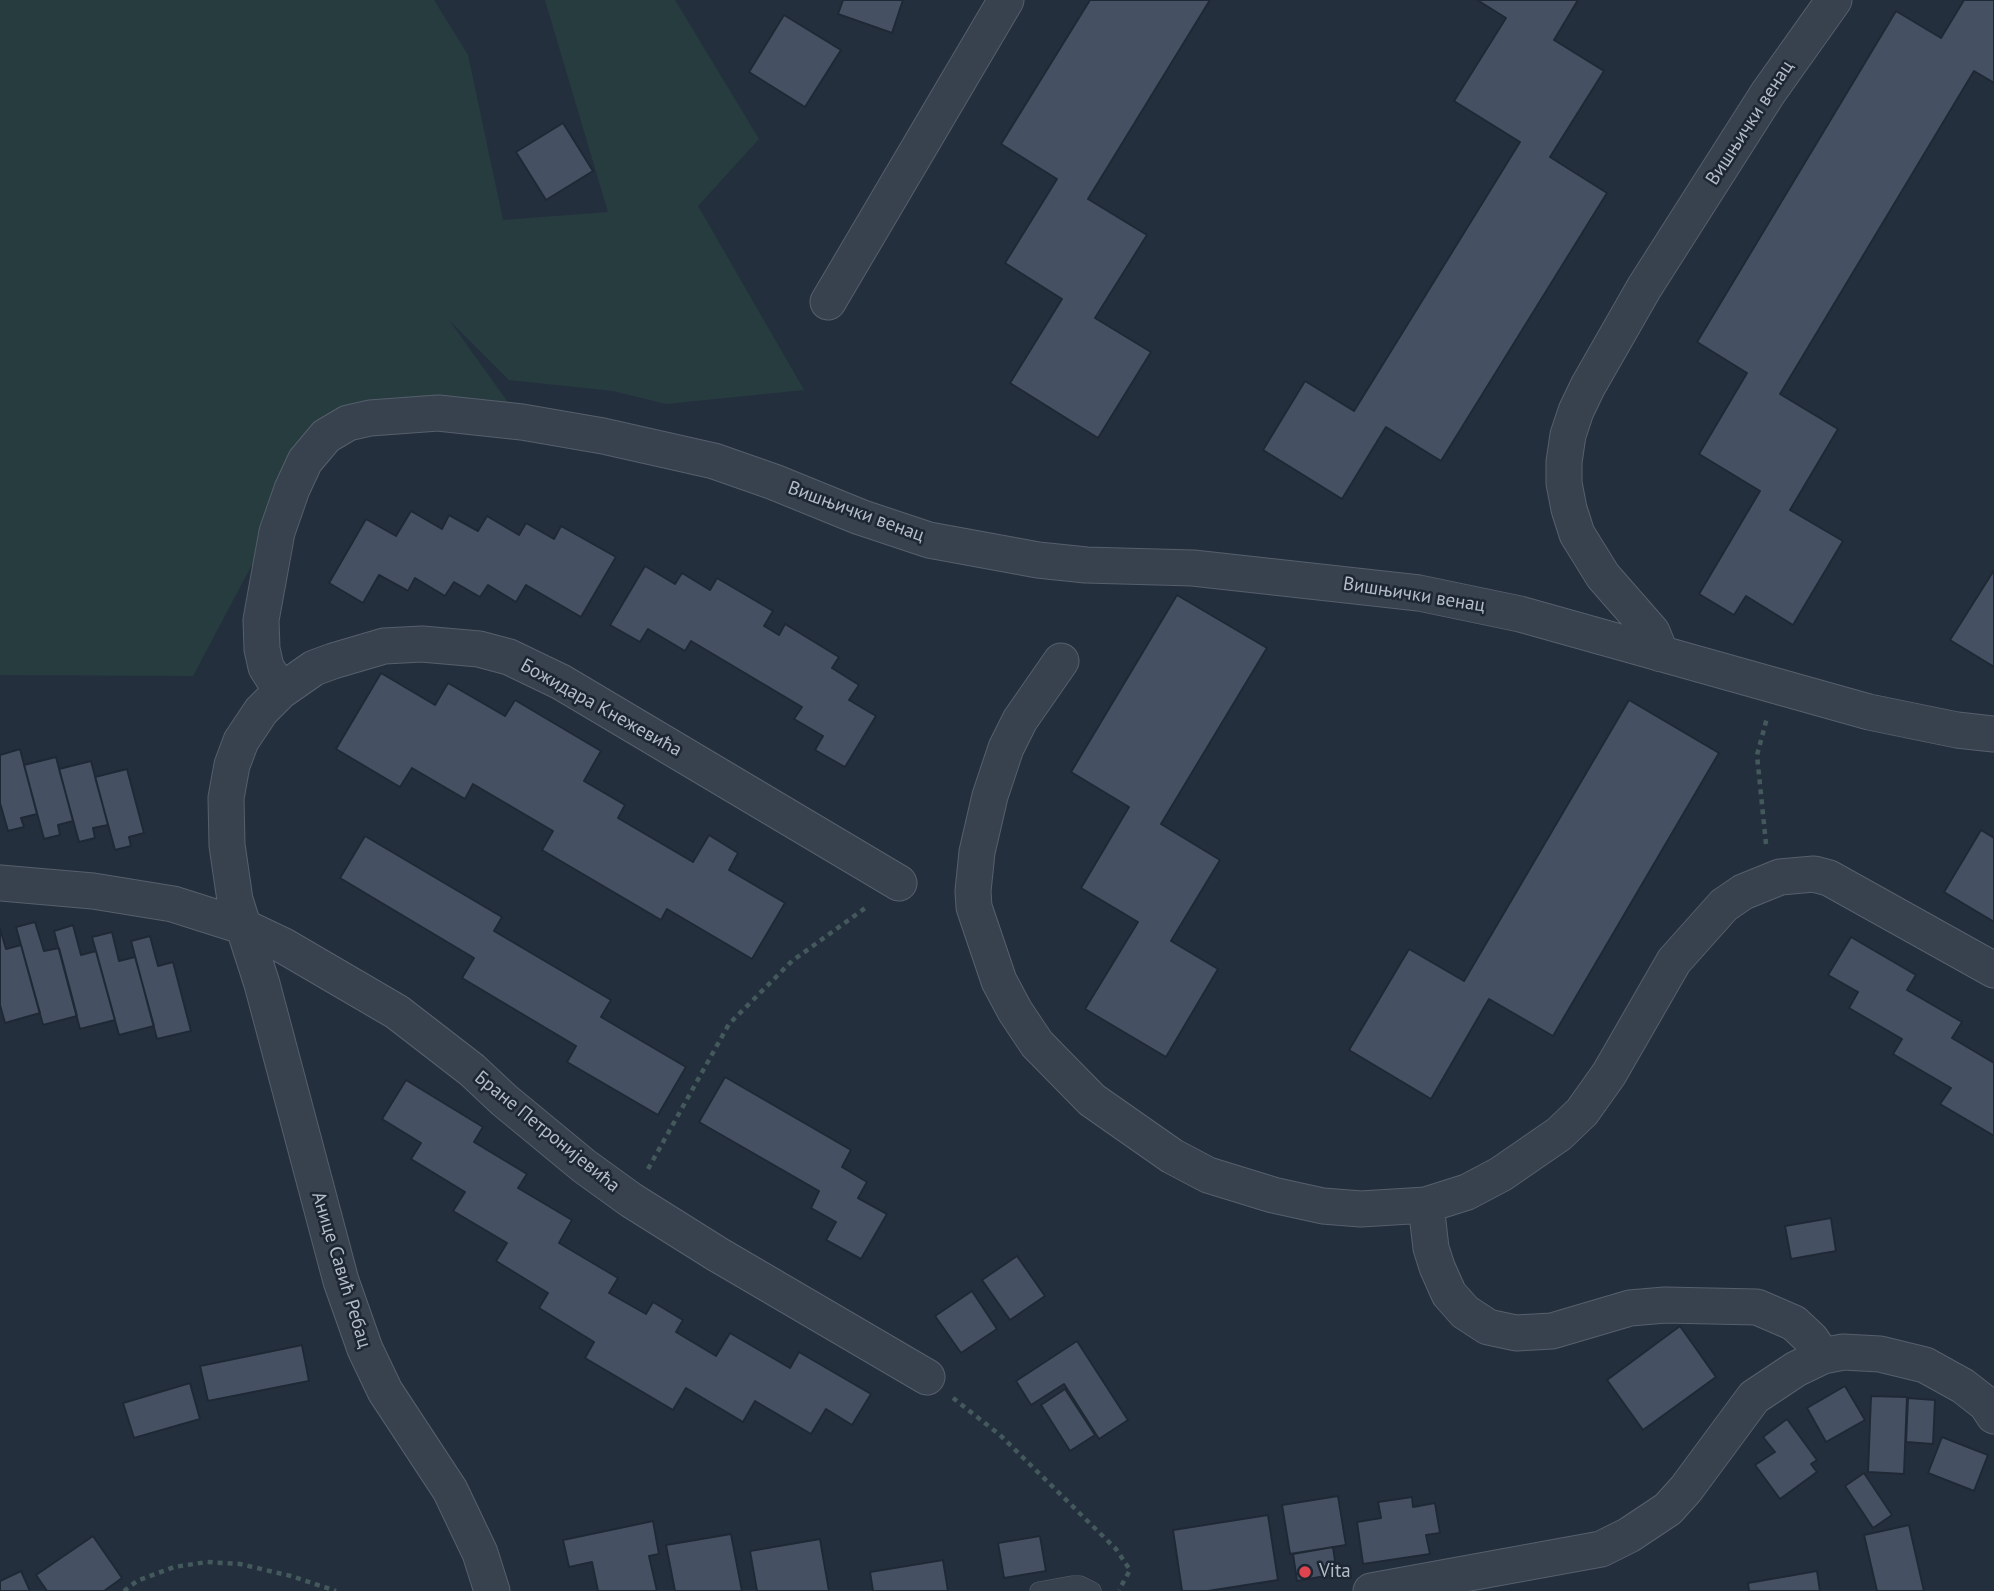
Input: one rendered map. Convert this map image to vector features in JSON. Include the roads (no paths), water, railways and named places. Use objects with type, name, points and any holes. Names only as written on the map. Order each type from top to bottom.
[{"type":"street","points":[[828,302],[1006,0]]},
{"type":"street","name":"Вишњички венац","points":[[1661,654],[1652,632],[1603,576],[1577,534],[1564,483],[1564,462],[1569,435],[1576,411],[1588,386],[1644,288],[1768,93],[1834,0]]},
{"type":"street","name":"Вишњички венац","points":[[281,691],[266,667],[261,620],[277,531],[305,461],[326,436],[348,424],[400,415],[438,414],[522,422],[603,436],[714,461],[929,540],[1003,555],[1086,565],[1207,570],[1419,593],[1520,614],[1776,687],[1906,720],[1994,734]]},
{"type":"street","name":"Божидара Кнежевића","points":[[281,691],[314,668],[351,654],[384,646],[457,646],[509,657],[561,682],[899,883]]},
{"type":"street","points":[[1061,661],[1020,720],[1006,748],[990,796],[977,852],[974,907],[999,981],[1037,1044],[1091,1101],[1172,1156],[1208,1175],[1323,1206],[1361,1209],[1426,1205],[1467,1192],[1501,1174],[1559,1134],[1582,1112],[1609,1074],[1674,961],[1724,905],[1743,892],[1774,878],[1806,874],[1829,878],[1994,971]]},
{"type":"street","name":"Анице Савић Ребац","points":[[281,691],[261,711],[241,741],[232,765],[226,798],[229,867],[242,926],[262,984],[329,1242],[365,1349],[385,1391],[450,1490],[480,1553],[492,1591]]},
{"type":"street","points":[[0,883],[93,891],[173,904],[242,926]]},
{"type":"street","name":"Бране Петронијевића","points":[[242,926],[294,952],[397,1012],[472,1070],[584,1167],[631,1200],[716,1254],[927,1377]]},
{"type":"street","points":[[1426,1205],[1434,1258],[1450,1294],[1465,1312],[1488,1327],[1516,1333],[1552,1331],[1630,1308],[1665,1305],[1757,1307],[1794,1323],[1811,1339],[1823,1356]]},
{"type":"street","points":[[1371,1591],[1601,1549],[1629,1535],[1668,1510],[1754,1397],[1796,1369],[1823,1356],[1843,1352],[1880,1354],[1925,1365],[1963,1386],[1986,1404],[1994,1416]]},
{"type":"lane","points":[[1039,1591],[1072,1585],[1092,1591]]},
{"type":"place","name":"Vita","points":[[1305,1572]]}]
